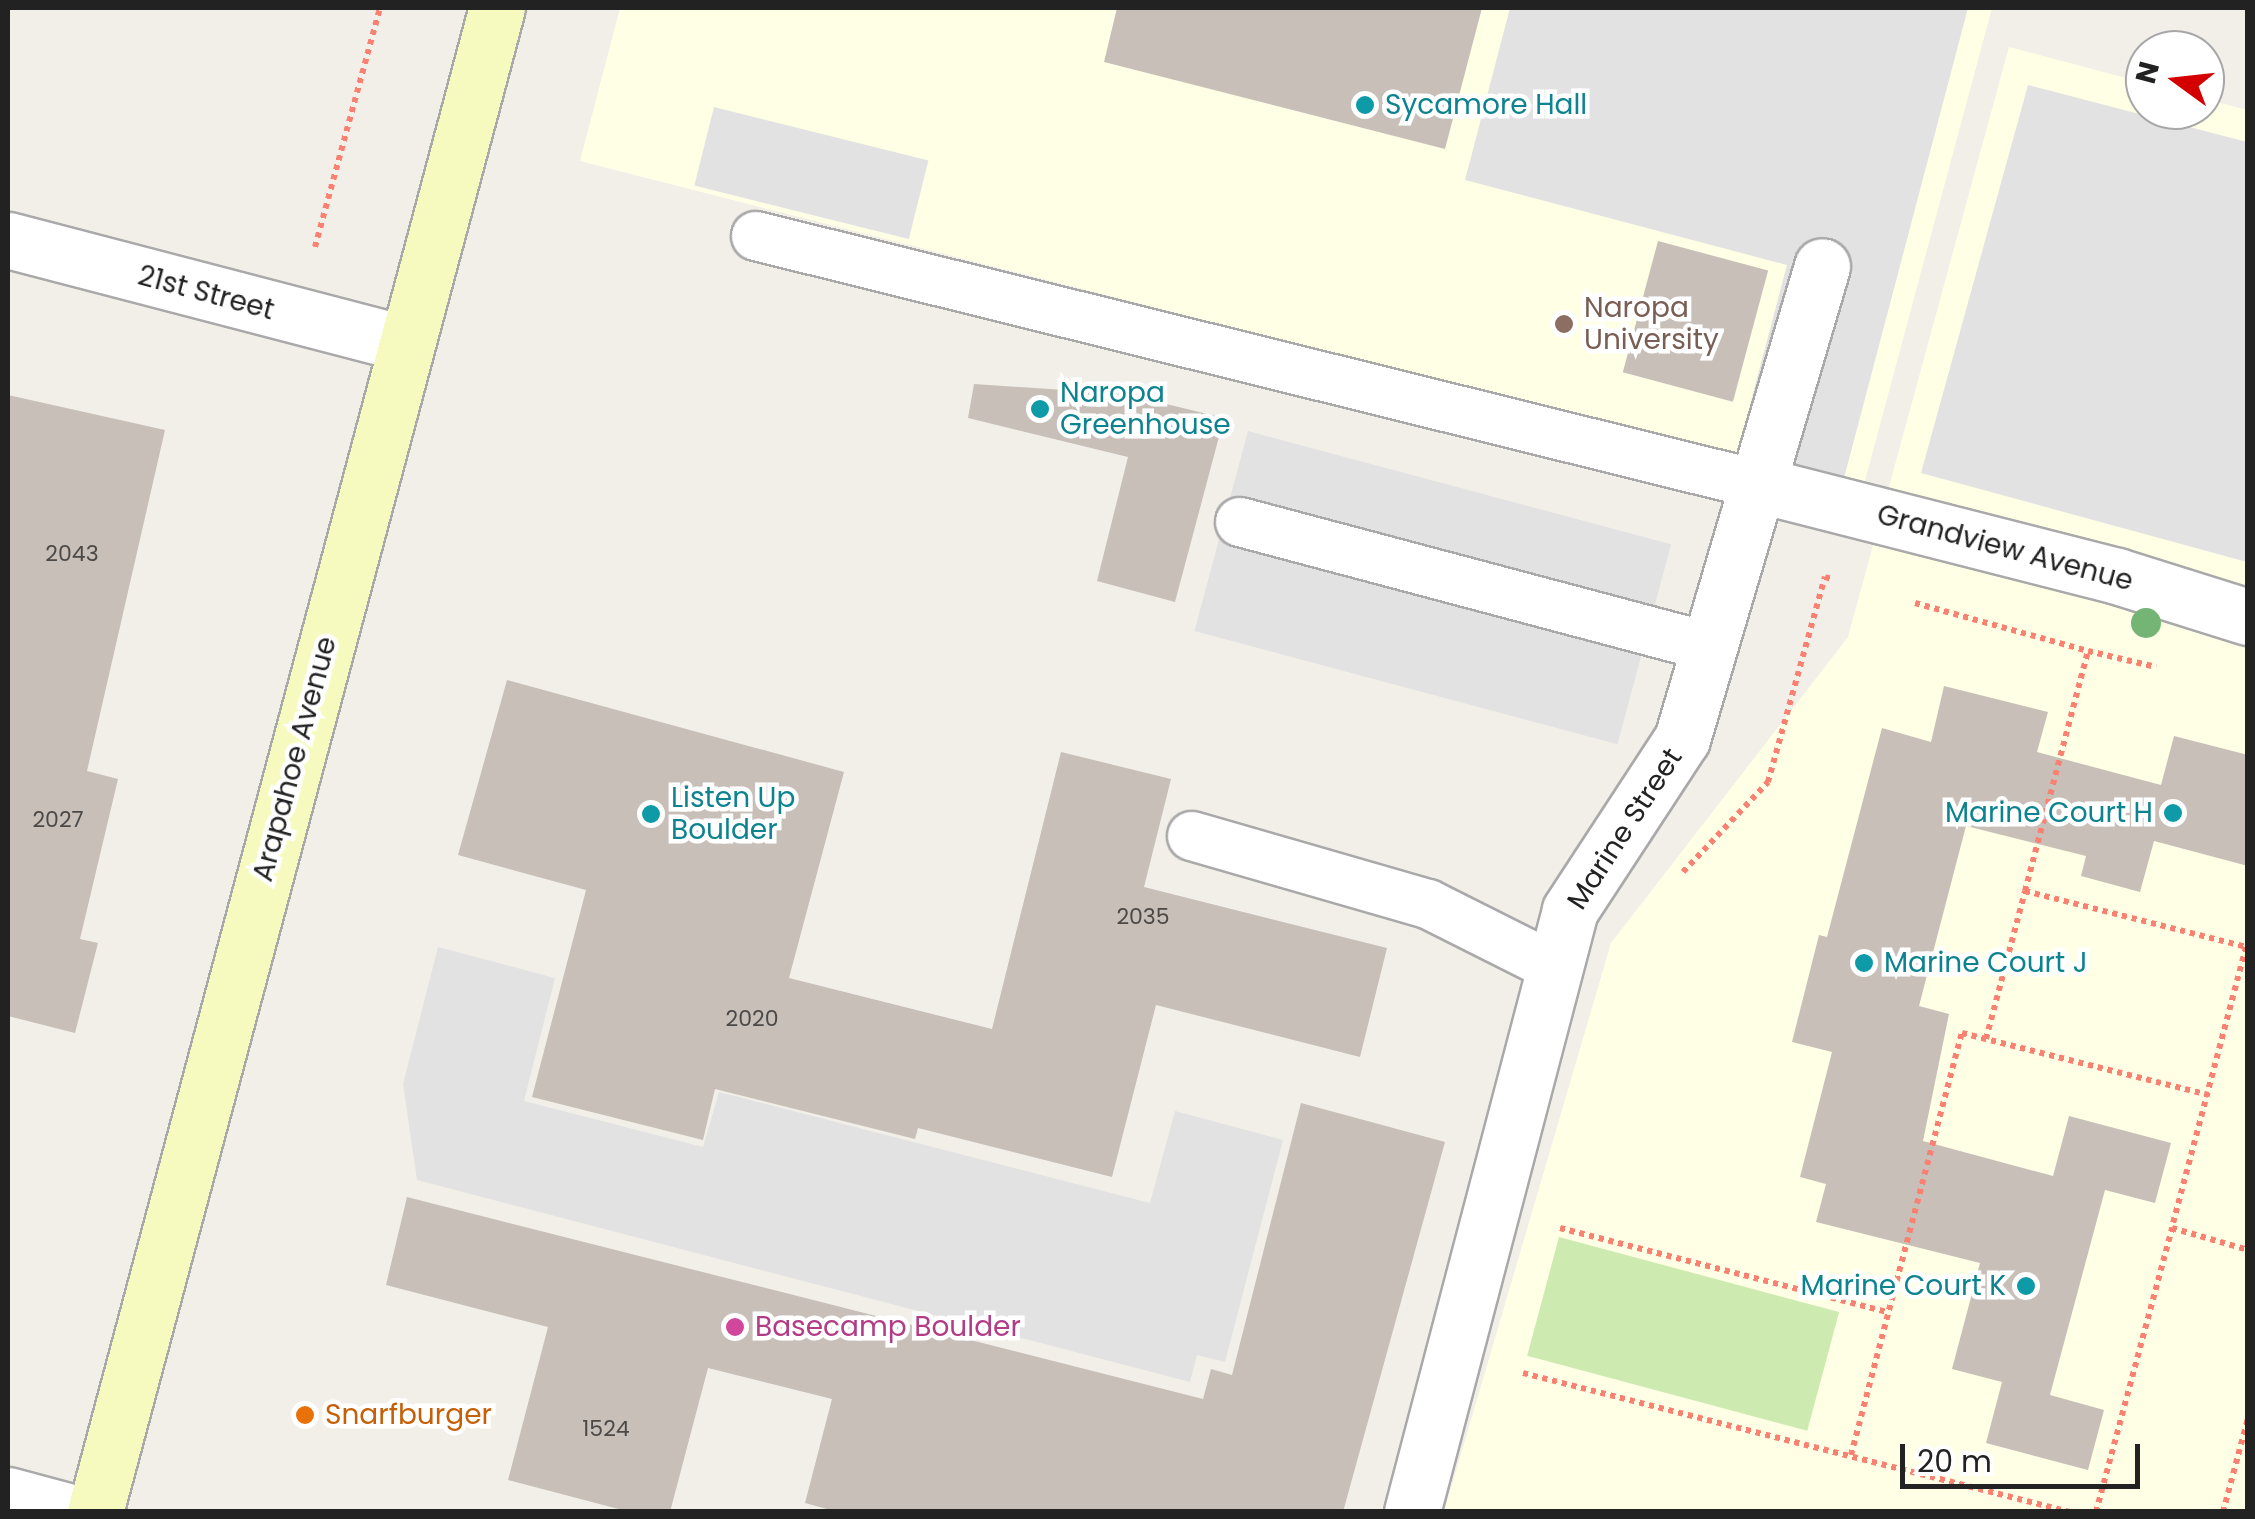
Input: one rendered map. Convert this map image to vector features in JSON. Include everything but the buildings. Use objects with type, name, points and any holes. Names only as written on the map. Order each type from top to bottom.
[{"type":"main road","name":"Arapahoe Avenue","points":[[94,1512],[497,8]]},
{"type":"street","name":"21st Street","points":[[8,240],[406,344]]},
{"type":"street","name":"Marine Street","points":[[1412,1512],[1570,910],[1682,739],[1822,266]]},
{"type":"street","name":"Grandview Avenue","points":[[1760,486],[2117,576],[2248,616]]},
{"type":"street","points":[[8,1495],[71,1512]]},
{"type":"lane","points":[[756,236],[1760,486]]},
{"type":"lane","points":[[1240,522],[1710,647]]},
{"type":"lane","points":[[1192,836],[1428,904],[1555,968]]},
{"type":"path","points":[[296,317],[380,8]]},
{"type":"path","points":[[1680,876],[1768,782],[1825,577],[1843,582]]},
{"type":"path","points":[[1895,597],[2176,672]]},
{"type":"path","points":[[1986,1039],[2088,651]]},
{"type":"path","points":[[2024,891],[2247,947],[2096,1512]]},
{"type":"path","points":[[1852,1455],[1962,1032],[2208,1095]]},
{"type":"path","points":[[1547,1224],[1888,1312]]},
{"type":"path","points":[[2172,1228],[2248,1250]]},
{"type":"path","points":[[1507,1369],[2070,1512]]},
{"type":"path","points":[[2224,1512],[2248,1418]]},
{"type":"shaded area","name":"Naropa University","points":[[620,8],[1992,8],[1863,488],[580,161]]},
{"type":"shaded area","points":[[1510,8],[1968,8],[1843,482],[1737,454],[1787,265],[1465,180]]},
{"type":"shaded area","points":[[2009,47],[2125,78],[2125,130],[2225,130],[2225,104],[2247,110],[2247,1511],[1444,1512],[1611,943],[1848,637]]},
{"type":"shaded area","points":[[2028,85],[2125,110],[2125,130],[2201,130],[2247,142],[2247,562],[1921,473]]},
{"type":"shaded area","points":[[714,107],[928,160],[909,239],[694,186]]},
{"type":"shaded area","points":[[1248,431],[1671,544],[1617,744],[1194,631]]},
{"type":"shaded area","points":[[438,947],[555,978],[524,1101],[703,1147],[719,1092],[1150,1203],[1175,1111],[1283,1140],[1225,1362],[1197,1355],[1190,1382],[417,1180],[403,1084]]},
{"type":"green space","points":[[1559,1237],[1839,1312],[1807,1431],[1527,1356]]},
{"type":"place","name":"Sycamore Hall","points":[[1365,105]]},
{"type":"place","name":"Naropa University","points":[[1564,324]]},
{"type":"place","name":"Naropa Greenhouse","points":[[1040,409]]},
{"type":"place","name":"Marine Court H","points":[[2173,813]]},
{"type":"place","name":"Listen Up Boulder","points":[[651,814]]},
{"type":"place","name":"Marine Court J","points":[[1864,963]]},
{"type":"place","name":"Marine Court K","points":[[2026,1286]]},
{"type":"place","name":"Basecamp Boulder","points":[[735,1327]]},
{"type":"place","name":"Snarfburger","points":[[305,1415]]}]
